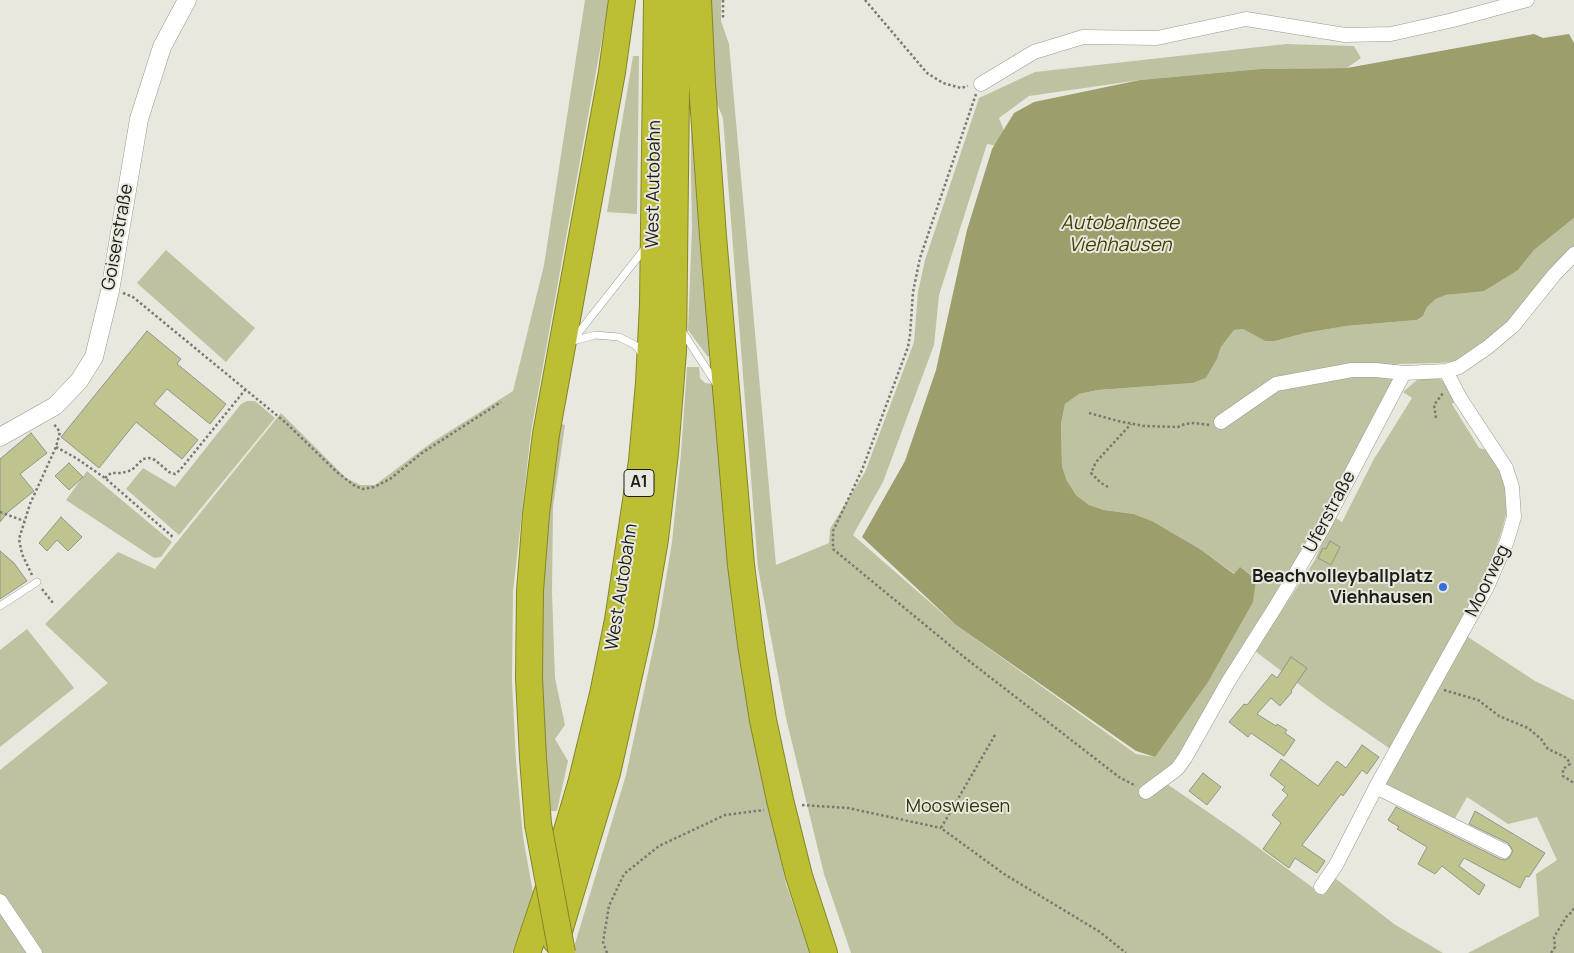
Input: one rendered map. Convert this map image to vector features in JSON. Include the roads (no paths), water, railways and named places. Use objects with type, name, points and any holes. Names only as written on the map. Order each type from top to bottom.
[{"type":"highway","points":[[562,953],[538,824],[532,758],[530,590],[536,514],[546,434],[567,350],[622,0]]},
{"type":"highway","name":"West Autobahn","points":[[527,953],[558,861],[581,784],[611,658],[642,461],[650,369],[657,0]]},
{"type":"highway","name":"West Autobahn","points":[[551,953],[562,924],[607,773],[640,626],[655,539],[665,454],[673,351],[677,0]]},
{"type":"highway","points":[[698,0],[703,94],[740,565],[763,720],[780,800],[797,866],[824,953]]},
{"type":"street","name":"Goiserstraße","points":[[0,437],[55,406],[79,381],[94,357],[110,291],[139,119],[162,47],[187,0]]},
{"type":"street","points":[[981,84],[1034,52],[1083,37],[1157,38],[1246,19],[1345,36],[1391,34],[1527,0]]},
{"type":"street","points":[[1221,422],[1276,384],[1352,370],[1404,373],[1446,371],[1459,367],[1474,358],[1513,326],[1554,275],[1574,254]]},
{"type":"street","name":"Moorweg","points":[[1321,887],[1336,864],[1376,787],[1488,587],[1508,542],[1514,518],[1512,487],[1506,468],[1446,371]]},
{"type":"street","name":"Uferstraße","points":[[1146,792],[1177,769],[1185,758],[1228,682],[1320,531],[1404,373]]},
{"type":"street","points":[[1376,787],[1504,851]]},
{"type":"street","points":[[0,901],[35,953]]},
{"type":"lane","points":[[567,350],[654,237]]},
{"type":"lane","points":[[673,318],[727,400]]},
{"type":"lane","points":[[567,350],[595,335],[619,337],[635,345],[646,359],[650,369]]},
{"type":"lane","points":[[0,606],[37,582]]},
{"type":"water","name":"Autobahnsee Viehhausen","points":[[1534,34],[1543,38],[1569,34],[1574,43],[1574,218],[1534,250],[1518,270],[1484,291],[1446,295],[1436,299],[1427,307],[1423,316],[1417,320],[1346,326],[1305,333],[1275,341],[1265,341],[1243,329],[1234,330],[1221,347],[1217,359],[1206,378],[1193,383],[1098,390],[1079,394],[1065,404],[1061,424],[1062,466],[1067,481],[1076,495],[1089,505],[1104,510],[1134,514],[1152,521],[1200,549],[1234,574],[1240,567],[1256,580],[1253,602],[1208,682],[1155,757],[1136,751],[956,625],[862,537],[905,461],[936,370],[967,230],[992,149],[1014,113],[1034,102],[1140,80],[1260,69],[1347,68]]},
{"type":"place","name":"Beachvolleyballplatz Viehhausen","points":[[1443,587]]},
{"type":"park label","name":"Mooswiesen","points":[[958,807]]}]
